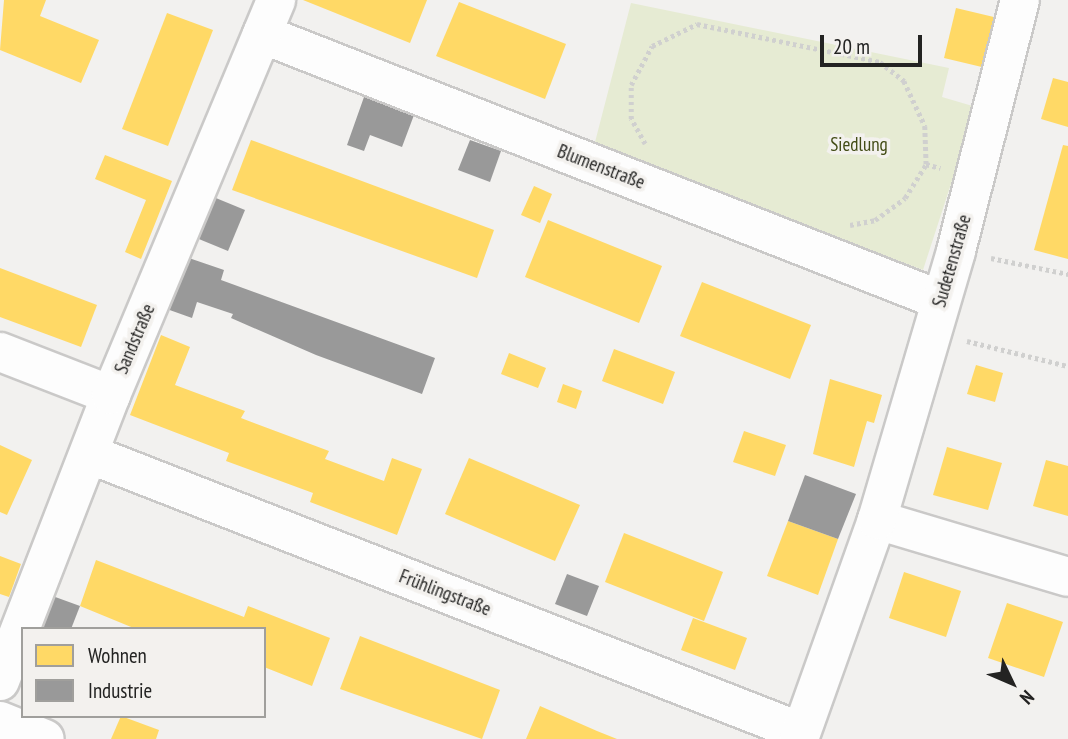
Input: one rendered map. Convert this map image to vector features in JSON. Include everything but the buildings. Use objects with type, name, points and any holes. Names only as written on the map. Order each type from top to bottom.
[{"type":"street","name":"Sudetenstraße","points":[[800,735],[877,520],[956,251],[1020,0]]},
{"type":"street","name":"Blumenstraße","points":[[269,17],[936,316]]},
{"type":"street","name":"Sandstraße","points":[[21,627],[111,395],[269,17]]},
{"type":"street","points":[[0,352],[111,395]]},
{"type":"street","name":"Frühlingstraße","points":[[89,454],[800,735]]},
{"type":"street","points":[[877,520],[1068,577]]},
{"type":"street","name":"Sandstraße","points":[[0,681],[21,627]]},
{"type":"street","points":[[0,721],[45,739]]},
{"type":"path","points":[[649,152],[631,119],[631,85],[652,47],[697,24],[880,62],[904,81],[925,125],[926,164],[905,198],[874,220],[847,225]]},
{"type":"path","points":[[926,164],[975,175]]},
{"type":"path","points":[[956,251],[1068,274]]},
{"type":"path","points":[[936,316],[1068,366]]},
{"type":"green space","name":"Siedlung","points":[[631,3],[949,68],[942,97],[976,107],[923,270],[594,146]]}]
